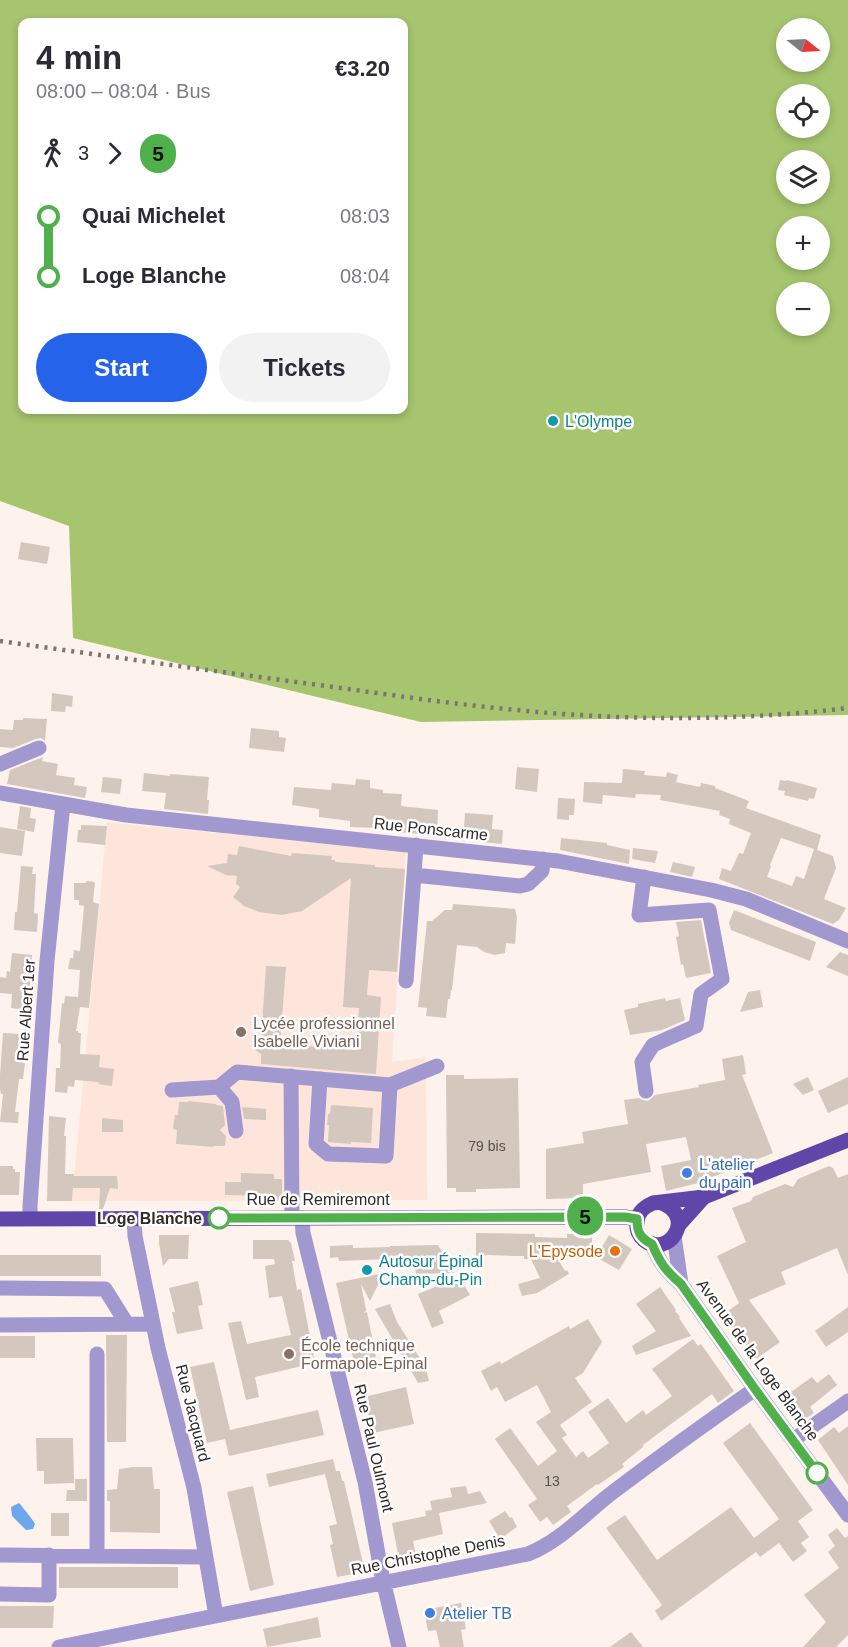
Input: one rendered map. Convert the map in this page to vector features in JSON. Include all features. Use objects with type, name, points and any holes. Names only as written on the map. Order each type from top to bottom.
[{"type":"main road","points":[[704,1197],[666,1243],[652,1244],[639,1234],[637,1219],[646,1206],[653,1203],[704,1197],[848,1140]]},
{"type":"main road","points":[[662,1203],[675,1212],[678,1218],[676,1231]]},
{"type":"main road","name":"Rue de Remiremont","points":[[0,1219],[545,1216],[637,1219]]},
{"type":"street","points":[[0,764],[39,748]]},
{"type":"street","name":"Rue Ponscarme","points":[[0,793],[126,815],[543,859],[711,890],[746,899],[848,940]]},
{"type":"street","name":"Rue Albert 1er","points":[[30,1218],[47,961],[63,804]]},
{"type":"street","points":[[406,981],[416,845]]},
{"type":"street","points":[[414,875],[520,886],[528,885],[542,871],[543,859]]},
{"type":"street","points":[[644,877],[639,915],[709,910],[722,979],[701,994],[696,1026],[654,1045],[648,1053],[642,1062],[646,1090]]},
{"type":"street","points":[[172,1090],[219,1087],[237,1072],[390,1085],[437,1066]]},
{"type":"street","name":"Rue Paul Oulmont","points":[[291,1076],[297,1218],[303,1233],[365,1482],[381,1571],[399,1647]]},
{"type":"street","points":[[320,1079],[316,1144],[328,1154],[387,1156],[390,1085]]},
{"type":"street","points":[[219,1087],[232,1102],[236,1131]]},
{"type":"street","name":"Rue Jacquard","points":[[134,1219],[135,1236],[153,1324],[194,1488],[216,1616]]},
{"type":"street","name":"Avenue de la Loge Blanche","points":[[676,1231],[681,1284]]},
{"type":"street","name":"Avenue de la Loge Blanche","points":[[652,1244],[658,1259],[681,1284],[848,1515]]},
{"type":"street","points":[[0,1288],[105,1289],[127,1324]]},
{"type":"street","points":[[0,1324],[153,1324]]},
{"type":"street","points":[[97,1556],[98,1354]]},
{"type":"street","name":"Rue Christophe Denis","points":[[59,1647],[528,1554],[540,1549],[567,1530],[615,1490],[755,1389]]},
{"type":"street","points":[[793,1440],[848,1401]]},
{"type":"street","points":[[0,1555],[206,1557]]},
{"type":"street","points":[[0,1594],[49,1595],[49,1555]]},
{"type":"shaded area","name":"Lycée professionnel Isabelle Viviani","points":[[107,822],[406,852],[392,1062],[426,1057],[427,1200],[72,1201]]},
{"type":"green space","points":[[0,0],[848,0],[848,715],[421,722],[73,638],[69,526],[0,501]]},
{"type":"water","points":[[19,1503],[35,1524],[33,1529],[26,1530],[12,1516],[11,1507]]},
{"type":"building","points":[[21,542],[50,547],[47,564],[18,559]]},
{"type":"building","points":[[52,693],[73,696],[72,707],[66,706],[65,712],[51,711]]},
{"type":"building","points":[[23,718],[47,719],[45,741],[41,738],[13,748],[0,747],[0,729],[13,730],[14,720],[23,720]]},
{"type":"building","points":[[251,728],[279,731],[279,737],[286,738],[284,752],[249,748]]},
{"type":"building","points":[[43,757],[42,761],[58,764],[56,775],[75,778],[74,785],[87,787],[85,798],[7,784],[10,770]]},
{"type":"building","points":[[517,767],[539,769],[537,792],[515,789]]},
{"type":"building","points":[[623,769],[645,771],[644,775],[666,777],[667,772],[678,775],[676,782],[700,787],[701,783],[715,786],[715,788],[749,801],[746,808],[821,835],[817,850],[833,856],[836,868],[824,899],[846,908],[839,920],[833,924],[719,879],[722,868],[731,871],[739,853],[743,854],[751,833],[729,824],[730,819],[719,815],[720,811],[660,800],[661,795],[636,794],[635,798],[603,795],[602,804],[583,802],[584,782],[622,783]],"holes":[[[781,838],[814,849],[804,879],[796,876],[792,886],[767,877]]]},
{"type":"building","points":[[144,773],[209,777],[208,814],[164,809],[166,793],[142,791]]},
{"type":"building","points":[[103,777],[122,779],[120,794],[101,792]]},
{"type":"building","points":[[356,779],[370,780],[370,788],[383,790],[383,793],[402,794],[401,806],[438,810],[437,835],[381,831],[381,828],[350,827],[350,821],[319,817],[319,809],[292,805],[294,787],[331,790],[332,783],[355,785]]},
{"type":"building","points":[[780,780],[817,788],[814,799],[809,798],[808,801],[784,795],[785,791],[778,790]]},
{"type":"building","points":[[558,798],[575,799],[574,815],[569,815],[569,820],[557,819]]},
{"type":"building","points":[[20,806],[31,808],[30,818],[36,819],[34,832],[17,829]]},
{"type":"building","points":[[465,813],[493,815],[492,829],[503,830],[502,844],[460,840]]},
{"type":"building","points":[[81,825],[107,826],[105,845],[77,842]]},
{"type":"building","points":[[0,827],[25,831],[22,856],[0,853]]},
{"type":"building","points":[[561,838],[607,843],[607,845],[630,850],[629,864],[560,850]]},
{"type":"building","points":[[239,846],[291,856],[292,853],[332,856],[331,860],[335,862],[405,869],[397,972],[369,970],[367,995],[381,997],[376,1074],[261,1064],[261,1054],[255,1050],[261,1040],[266,966],[286,967],[280,1044],[357,1050],[359,1008],[343,1007],[351,878],[302,911],[282,915],[259,912],[244,906],[233,897],[240,887],[236,884],[237,876],[226,875],[207,866],[227,863],[228,854],[237,855]]},
{"type":"building","points":[[633,848],[658,851],[655,863],[632,859]]},
{"type":"building","points":[[673,862],[695,867],[692,877],[670,872]]},
{"type":"building","points":[[21,866],[33,867],[32,874],[36,874],[34,913],[38,914],[37,932],[14,930]]},
{"type":"building","points":[[95,882],[93,902],[99,904],[89,1008],[80,1007],[76,1031],[81,1033],[80,1054],[100,1055],[99,1067],[114,1069],[112,1086],[98,1084],[99,1082],[75,1080],[74,1087],[68,1086],[67,1093],[55,1092],[56,1068],[60,1068],[61,1044],[58,1043],[62,1003],[64,1004],[65,996],[78,997],[80,970],[68,969],[74,950],[80,951],[84,906],[79,905],[79,900],[74,900],[74,883]]},
{"type":"building","points":[[453,904],[515,909],[517,917],[515,944],[506,943],[505,953],[495,955],[477,947],[457,945],[446,1018],[426,1016],[427,1008],[418,1007],[427,921],[432,921],[445,910],[452,910]]},
{"type":"building","points":[[734,910],[816,942],[810,961],[731,930],[729,923]]},
{"type":"building","points":[[701,920],[711,973],[686,978],[676,937],[679,936],[676,922]]},
{"type":"building","points":[[840,952],[848,955],[848,976],[826,967]]},
{"type":"building","points":[[12,953],[32,955],[31,997],[29,1001],[26,1001],[25,1010],[11,1008],[12,994],[0,993],[0,977],[6,978],[7,971],[10,972]]},
{"type":"building","points":[[760,990],[763,1007],[740,1012],[748,992]]},
{"type":"building","points":[[665,998],[666,1001],[680,998],[685,1020],[662,1030],[630,1035],[624,1010],[638,1007],[638,1004]]},
{"type":"building","points":[[3,1033],[20,1034],[19,1043],[24,1043],[23,1079],[19,1079],[15,1112],[19,1112],[18,1123],[0,1122],[3,1094],[0,1089],[0,1075]]},
{"type":"building","points":[[743,1055],[746,1074],[742,1075],[773,1153],[698,1183],[666,1191],[661,1166],[691,1160],[686,1137],[646,1144],[651,1172],[583,1184],[583,1198],[546,1199],[546,1149],[584,1143],[582,1132],[628,1124],[624,1100],[639,1098],[648,1101],[655,1095],[725,1080],[722,1059]]},
{"type":"building","points":[[446,1075],[464,1075],[464,1079],[518,1078],[520,1188],[456,1192],[456,1188],[447,1188]]},
{"type":"building","points":[[808,1077],[814,1090],[803,1095],[793,1084]]},
{"type":"building","points":[[848,1077],[848,1104],[828,1113],[818,1091]]},
{"type":"building","points":[[189,1101],[223,1106],[225,1125],[220,1130],[226,1136],[225,1146],[176,1144],[177,1130],[173,1129],[175,1115],[178,1115],[179,1102]]},
{"type":"building","points":[[331,1105],[373,1108],[371,1143],[328,1142],[329,1125],[327,1125]]},
{"type":"building","points":[[242,1107],[266,1109],[266,1120],[244,1119]]},
{"type":"building","points":[[49,1116],[66,1118],[65,1174],[117,1176],[118,1189],[110,1188],[103,1209],[99,1209],[100,1188],[73,1188],[72,1201],[47,1201]]},
{"type":"building","points":[[102,1118],[123,1120],[123,1132],[102,1132]]},
{"type":"building","points":[[0,1166],[13,1166],[15,1172],[20,1172],[19,1195],[0,1195]]},
{"type":"building","points":[[829,1166],[833,1168],[838,1178],[848,1174],[848,1275],[837,1248],[781,1272],[786,1284],[749,1300],[780,1342],[756,1359],[724,1314],[739,1303],[717,1256],[746,1242],[732,1208],[785,1184],[793,1187],[798,1179]]},
{"type":"building","points":[[241,1173],[274,1174],[274,1179],[282,1179],[282,1202],[265,1201],[265,1196],[225,1195],[225,1182],[241,1182]]},
{"type":"building","points":[[476,1233],[535,1234],[535,1237],[567,1238],[567,1234],[592,1234],[592,1258],[558,1259],[569,1274],[537,1293],[522,1296],[518,1284],[540,1278],[531,1259],[524,1259],[524,1256],[476,1257]]},
{"type":"building","points":[[159,1235],[189,1235],[188,1259],[169,1259],[163,1266]]},
{"type":"building","name":"L'Epysode","points":[[609,1235],[632,1249],[619,1270],[596,1257]]},
{"type":"building","points":[[253,1240],[288,1240],[291,1243],[297,1290],[301,1289],[315,1363],[255,1377],[259,1397],[246,1400],[228,1323],[241,1321],[247,1344],[291,1335],[282,1296],[269,1298],[265,1266],[275,1264],[274,1259],[253,1259]]},
{"type":"building","points":[[353,1245],[353,1248],[438,1245],[454,1273],[416,1274],[414,1258],[339,1261],[338,1257],[330,1258],[330,1246]]},
{"type":"building","points":[[0,1255],[101,1255],[101,1276],[0,1276]]},
{"type":"building","points":[[384,1273],[370,1301],[361,1284],[366,1310],[364,1313],[367,1312],[376,1357],[354,1362],[336,1283]]},
{"type":"building","points":[[459,1277],[470,1295],[439,1311],[444,1323],[432,1328],[418,1294]]},
{"type":"building","points":[[198,1281],[203,1305],[198,1306],[203,1329],[177,1334],[169,1288]]},
{"type":"building","points":[[660,1287],[691,1336],[636,1355],[632,1346],[656,1331],[636,1304]]},
{"type":"building","points":[[390,1304],[397,1322],[425,1366],[429,1381],[418,1383],[375,1309]]},
{"type":"building","points":[[848,1307],[848,1332],[826,1347],[815,1331]]},
{"type":"building","points":[[588,1319],[602,1342],[583,1373],[575,1378],[592,1402],[560,1425],[567,1435],[562,1438],[576,1457],[583,1451],[588,1458],[609,1443],[588,1412],[608,1398],[626,1423],[643,1410],[646,1415],[672,1396],[652,1369],[693,1339],[698,1346],[701,1344],[734,1391],[718,1403],[712,1394],[667,1427],[622,1464],[624,1467],[567,1506],[571,1512],[553,1525],[547,1517],[540,1522],[528,1505],[537,1499],[495,1439],[510,1428],[538,1466],[557,1451],[536,1422],[551,1412],[537,1385],[505,1402],[497,1387],[491,1391],[481,1371],[500,1361],[501,1364],[569,1326],[570,1329]]},
{"type":"building","points":[[106,1335],[127,1335],[126,1442],[107,1442]]},
{"type":"building","points":[[0,1336],[35,1336],[35,1358],[0,1358]]},
{"type":"building","points":[[214,1362],[230,1430],[318,1410],[324,1435],[229,1456],[225,1439],[207,1443],[190,1367]]},
{"type":"building","points":[[829,1374],[837,1385],[810,1407],[814,1413],[801,1419],[784,1397],[812,1377],[817,1383]]},
{"type":"building","points":[[406,1387],[414,1424],[373,1433],[364,1397]]},
{"type":"building","points":[[750,1423],[813,1510],[798,1521],[809,1537],[801,1543],[807,1551],[793,1562],[779,1543],[760,1557],[756,1552],[661,1621],[655,1611],[662,1605],[606,1528],[625,1515],[657,1560],[731,1507],[754,1538],[779,1519],[723,1443]]},
{"type":"building","points":[[848,1426],[848,1485],[818,1440],[834,1427],[839,1433]]},
{"type":"building","points":[[36,1438],[73,1438],[74,1483],[44,1484],[44,1471],[37,1471]]},
{"type":"building","points":[[333,1459],[336,1471],[340,1471],[342,1481],[344,1481],[365,1572],[337,1577],[330,1545],[333,1544],[329,1526],[337,1524],[325,1474],[269,1487],[266,1474]]},
{"type":"building","points":[[152,1467],[154,1489],[160,1489],[160,1533],[110,1532],[110,1501],[107,1501],[107,1490],[117,1489],[119,1469]]},
{"type":"building","points":[[75,1479],[87,1479],[87,1501],[66,1501],[67,1490],[75,1490]]},
{"type":"building","points":[[253,1486],[274,1585],[250,1591],[227,1492]]},
{"type":"building","points":[[466,1486],[468,1494],[480,1491],[487,1503],[439,1513],[443,1534],[413,1541],[416,1555],[399,1559],[392,1523],[426,1516],[425,1511],[432,1510],[430,1501],[452,1497],[450,1488]]},
{"type":"building","points":[[505,1511],[510,1518],[512,1517],[517,1527],[500,1539],[489,1521]]},
{"type":"building","points":[[51,1513],[69,1513],[69,1536],[51,1536]]},
{"type":"building","points":[[837,1528],[845,1538],[848,1536],[848,1635],[836,1647],[803,1647],[826,1622],[804,1595],[839,1568],[828,1552],[835,1546],[828,1535]]},
{"type":"building","points":[[59,1567],[178,1567],[178,1588],[59,1588]]},
{"type":"building","points":[[461,1603],[466,1629],[461,1630],[464,1647],[440,1647],[436,1630],[428,1631],[424,1610]]},
{"type":"building","points":[[0,1606],[54,1606],[53,1628],[0,1628]]},
{"type":"building","points":[[318,1617],[321,1637],[267,1647],[263,1629]]},
{"type":"building","points":[[631,1632],[643,1647],[610,1647]]},
{"type":"railway","points":[[0,641],[418,699],[558,714],[683,718],[766,715],[848,708]]},
{"type":"bus line","name":"5","points":[[219,1218],[534,1216],[637,1219],[639,1234],[652,1244],[658,1259],[681,1284],[817,1473]]},
{"type":"place","name":"L'Olympe","points":[[553,421]]},
{"type":"place","name":"Lycée professionnel Isabelle Viviani","points":[[241,1032]]},
{"type":"place","name":"L'atelier du pain","points":[[687,1173]]},
{"type":"place","name":"Loge Blanche","points":[[219,1218]]},
{"type":"place","name":"L'Epysode","points":[[615,1251]]},
{"type":"place","name":"Autosur Épinal Champ-du-Pin","points":[[367,1270]]},
{"type":"place","name":"École technique Formapole-Epinal","points":[[289,1354]]},
{"type":"place","name":"Atelier TB","points":[[430,1613]]}]
